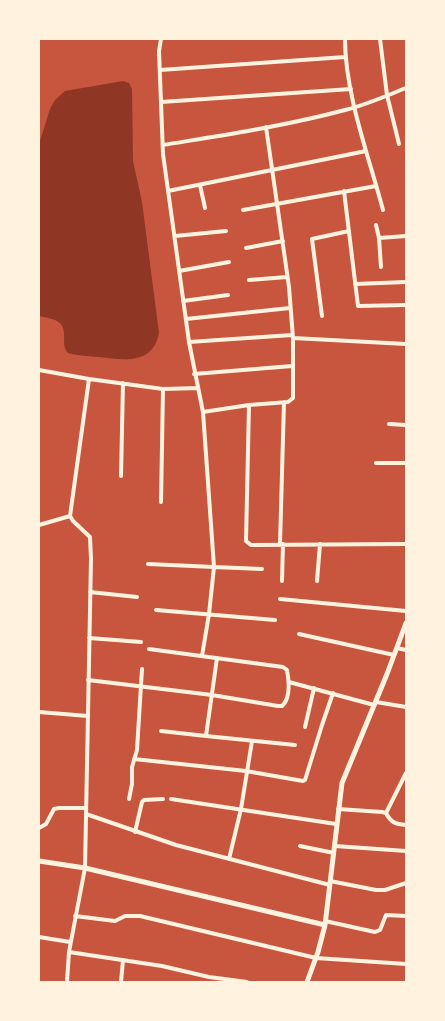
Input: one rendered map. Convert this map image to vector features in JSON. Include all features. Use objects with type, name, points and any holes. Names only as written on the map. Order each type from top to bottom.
[{"type":"street","points":[[161,39],[160,70],[163,145],[189,342],[203,412],[214,567],[202,656]]},
{"type":"street","points":[[345,39],[345,58],[351,89],[383,210]]},
{"type":"street","points":[[380,39],[387,95],[399,144]]},
{"type":"street","points":[[160,70],[345,58]]},
{"type":"street","points":[[163,145],[266,127],[355,107],[406,88]]},
{"type":"street","points":[[161,102],[351,89]]},
{"type":"street","points":[[203,412],[249,404],[288,402],[293,398],[292,336],[287,277],[266,127]]},
{"type":"street","points":[[168,191],[366,151]]},
{"type":"street","points":[[200,185],[205,208]]},
{"type":"street","points":[[243,210],[376,186]]},
{"type":"street","points":[[344,191],[358,306],[406,305]]},
{"type":"street","points":[[376,225],[381,267]]},
{"type":"street","points":[[174,236],[226,231]]},
{"type":"street","points":[[322,316],[312,240],[349,231]]},
{"type":"street","points":[[379,238],[406,236]]},
{"type":"street","points":[[246,248],[283,241]]},
{"type":"street","points":[[179,271],[229,262]]},
{"type":"street","points":[[250,280],[287,277]]},
{"type":"street","points":[[355,284],[406,282]]},
{"type":"street","points":[[184,301],[228,295]]},
{"type":"street","points":[[186,320],[290,308]]},
{"type":"street","points":[[189,342],[292,336],[406,344]]},
{"type":"street","points":[[194,374],[292,366]]},
{"type":"street","points":[[39,370],[163,389],[198,388]]},
{"type":"street","points":[[66,982],[70,942],[85,868],[91,543],[90,537],[70,516],[89,379]]},
{"type":"street","points":[[121,476],[123,383]]},
{"type":"street","points":[[161,502],[163,389]]},
{"type":"street","points":[[282,581],[284,402]]},
{"type":"street","points":[[249,404],[246,541],[251,544],[406,544]]},
{"type":"street","points":[[389,424],[406,424]]},
{"type":"street","points":[[376,463],[406,463]]},
{"type":"street","points":[[39,525],[70,516]]},
{"type":"street","points":[[317,581],[320,544]]},
{"type":"street","points":[[148,564],[262,569]]},
{"type":"street","points":[[90,592],[137,597]]},
{"type":"street","points":[[280,599],[406,611]]},
{"type":"street","points":[[156,610],[275,620]]},
{"type":"street","points":[[307,982],[316,958],[325,923],[342,783],[406,623]]},
{"type":"street","points":[[299,634],[394,656]]},
{"type":"street","points":[[89,638],[141,642]]},
{"type":"street","points":[[397,648],[406,650]]},
{"type":"street","points":[[88,680],[212,695],[282,706],[286,701],[289,682],[287,670],[282,667],[149,649]]},
{"type":"street","points":[[206,736],[217,658]]},
{"type":"street","points":[[130,798],[142,686],[142,669]]},
{"type":"street","points":[[289,682],[375,704],[406,707]]},
{"type":"street","points":[[305,727],[314,688]]},
{"type":"street","points":[[134,759],[246,771],[303,781],[305,780],[334,694]]},
{"type":"street","points":[[39,712],[88,716]]},
{"type":"street","points":[[161,731],[296,745]]},
{"type":"street","points":[[229,859],[241,809],[252,741]]},
{"type":"street","points":[[386,813],[406,773]]},
{"type":"street","points":[[135,832],[142,802],[144,800],[163,799]]},
{"type":"street","points":[[171,799],[336,824]]},
{"type":"street","points":[[39,828],[46,824],[54,809],[86,808]]},
{"type":"street","points":[[338,809],[386,813]]},
{"type":"street","points":[[386,813],[390,821],[406,825]]},
{"type":"street","points":[[86,814],[176,845],[330,883],[376,890],[385,890],[406,883]]},
{"type":"street","points":[[300,846],[334,853]]},
{"type":"street","points":[[335,846],[406,852]]},
{"type":"street","points":[[39,861],[85,868],[325,923],[375,932],[380,930],[386,915],[406,916]]},
{"type":"street","points":[[75,916],[115,921],[125,916],[140,916],[316,958],[406,964]]},
{"type":"street","points":[[39,937],[70,942]]},
{"type":"street","points":[[69,952],[162,966],[209,977],[247,982]]},
{"type":"street","points":[[121,982],[123,960]]},
{"type":"street","points":[[208,982],[209,977]]},
{"type":"shaded area","points":[[123,81],[129,83],[132,89],[133,161],[142,202],[159,333],[151,351],[136,358],[118,359],[68,353],[64,345],[63,327],[60,323],[53,319],[39,316],[39,144],[50,109],[55,100],[65,91]]}]
